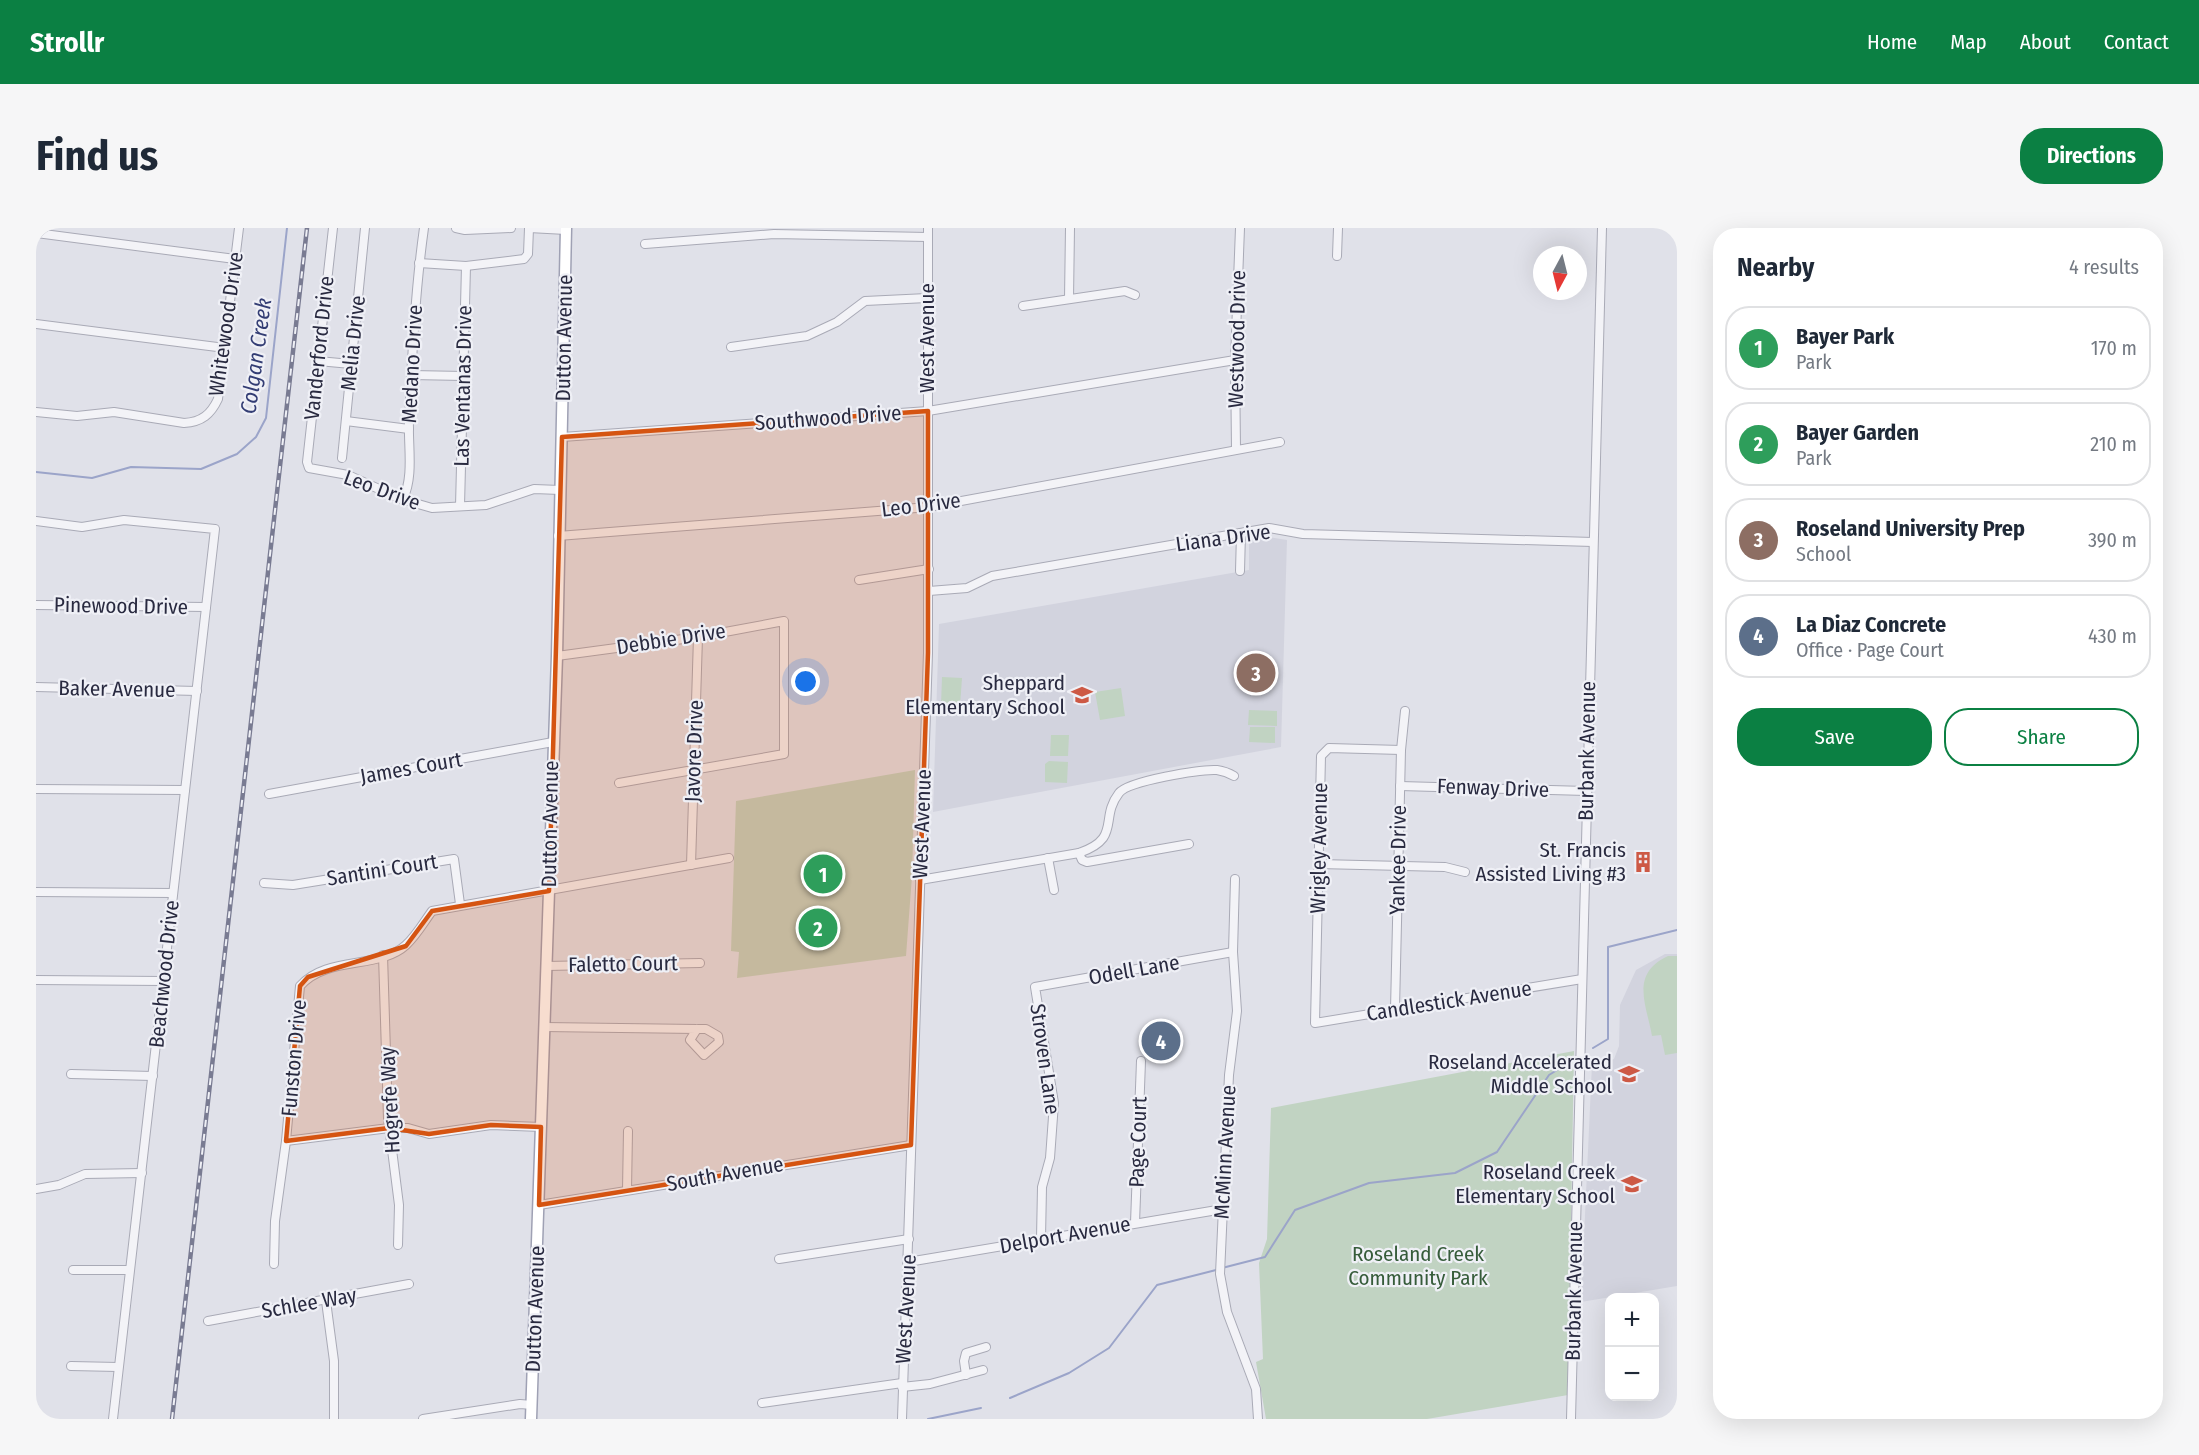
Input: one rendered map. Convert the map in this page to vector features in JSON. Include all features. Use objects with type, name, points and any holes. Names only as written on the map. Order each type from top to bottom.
[{"type":"main road","name":"Dutton Avenue","points":[[531,1419],[557,656],[566,229]]},
{"type":"street","name":"Whitewood Drive","points":[[36,412],[76,416],[114,412],[184,423],[196,422],[205,417],[218,399],[239,228]]},
{"type":"street","name":"Vanderford Drive","points":[[309,468],[307,462],[333,228]]},
{"type":"street","name":"Melia Drive","points":[[342,458],[365,228]]},
{"type":"street","name":"Medano Drive","points":[[403,499],[409,487],[411,375],[419,263],[424,228]]},
{"type":"street","points":[[456,228],[511,228]]},
{"type":"street","points":[[419,263],[466,266],[524,259],[528,254],[529,228],[566,229]]},
{"type":"street","points":[[1070,228],[1070,299]]},
{"type":"street","name":"Westwood Drive","points":[[1236,449],[1234,360],[1239,228]]},
{"type":"street","points":[[1337,256],[1338,228]]},
{"type":"street","name":"Burbank Avenue","points":[[1571,1419],[1602,228]]},
{"type":"street","points":[[36,233],[235,260]]},
{"type":"street","points":[[645,244],[774,234],[928,233]]},
{"type":"street","name":"West Avenue","points":[[902,1419],[929,591],[928,233]]},
{"type":"street","name":"Las Ventanas Drive","points":[[460,506],[466,266]]},
{"type":"street","points":[[1023,306],[1125,291],[1135,295]]},
{"type":"street","points":[[731,347],[807,336],[837,322],[865,301],[927,298]]},
{"type":"street","points":[[36,324],[225,348]]},
{"type":"street","name":"Southwood Drive","points":[[562,437],[928,411],[1234,360]]},
{"type":"street","points":[[318,361],[351,364]]},
{"type":"street","points":[[411,375],[464,376]]},
{"type":"street","points":[[346,421],[409,429]]},
{"type":"street","name":"Leo Drive","points":[[558,536],[929,507],[1280,442]]},
{"type":"street","name":"Leo Drive","points":[[309,468],[348,475],[403,499],[432,508],[486,505],[534,489],[560,490]]},
{"type":"street","name":"Beachwood Drive","points":[[36,521],[82,527],[124,520],[215,529],[113,1419]]},
{"type":"street","name":"Liana Drive","points":[[929,591],[967,588],[992,576],[1269,528],[1298,534],[1593,542]]},
{"type":"street","points":[[1240,571],[1241,533]]},
{"type":"street","points":[[859,580],[929,569]]},
{"type":"street","name":"Pinewood Drive","points":[[36,604],[206,608]]},
{"type":"street","name":"Debbie Drive","points":[[557,656],[784,621],[784,754],[694,770]]},
{"type":"street","name":"Javore Drive","points":[[691,865],[698,636]]},
{"type":"street","name":"Baker Avenue","points":[[36,687],[197,691]]},
{"type":"street","name":"Yankee Drive","points":[[1395,1009],[1401,750],[1405,711]]},
{"type":"street","name":"James Court","points":[[269,794],[553,742]]},
{"type":"street","name":"Wrigley Avenue","points":[[1315,1023],[1323,751],[1336,747],[1401,750]]},
{"type":"street","points":[[619,783],[694,770]]},
{"type":"street","points":[[920,880],[1078,853],[1096,847],[1104,839],[1119,793],[1131,784],[1210,770],[1227,772],[1234,776]]},
{"type":"street","name":"Fenway Drive","points":[[1400,786],[1586,790]]},
{"type":"street","points":[[36,789],[185,790]]},
{"type":"street","points":[[1078,853],[1082,860],[1087,862],[1189,844]]},
{"type":"street","name":"Santini Court","points":[[264,883],[293,885],[454,858],[460,904]]},
{"type":"street","name":"Funston Drive","points":[[274,1264],[275,1221],[286,1141],[300,986],[308,978],[324,969],[383,956],[406,946],[432,911],[460,904],[549,891],[729,858]]},
{"type":"street","points":[[1048,858],[1054,891]]},
{"type":"street","points":[[1319,864],[1445,867],[1465,872]]},
{"type":"street","name":"McMinn Avenue","points":[[1235,879],[1233,952],[1237,1011],[1229,1075],[1220,1274],[1227,1312],[1256,1389],[1258,1419]]},
{"type":"street","points":[[36,892],[173,893]]},
{"type":"street","name":"Odell Lane","points":[[1035,987],[1233,952]]},
{"type":"street","name":"Hogrefe Way","points":[[383,956],[389,1128],[399,1205],[398,1245]]},
{"type":"street","name":"Faletto Court","points":[[546,966],[700,963]]},
{"type":"street","points":[[36,980],[163,981]]},
{"type":"street","name":"Candlestick Avenue","points":[[1315,1023],[1582,980]]},
{"type":"street","name":"Stroven Lane","points":[[1035,987],[1054,1103],[1050,1158],[1042,1187],[1041,1238]]},
{"type":"street","points":[[544,1027],[697,1029]]},
{"type":"street","name":"Page Court","points":[[1135,1223],[1141,1061]]},
{"type":"street","points":[[72,1074],[153,1076]]},
{"type":"street","points":[[286,1141],[389,1128],[408,1128],[429,1134],[491,1125],[541,1127]]},
{"type":"street","points":[[627,1190],[628,1131]]},
{"type":"street","name":"South Avenue","points":[[539,1205],[911,1145]]},
{"type":"street","points":[[36,1189],[59,1185],[84,1174],[142,1173]]},
{"type":"street","name":"Delport Avenue","points":[[908,1262],[1223,1209]]},
{"type":"street","points":[[778,1259],[909,1239]]},
{"type":"street","points":[[73,1270],[129,1270]]},
{"type":"street","name":"Schlee Way","points":[[208,1321],[409,1284]]},
{"type":"street","points":[[326,1301],[334,1361],[334,1419]]},
{"type":"street","points":[[966,1375],[964,1361],[966,1353],[986,1347]]},
{"type":"street","points":[[71,1366],[118,1367]]},
{"type":"street","points":[[762,1403],[902,1385],[966,1375],[983,1370]]},
{"type":"street","points":[[423,1419],[520,1404],[532,1405]]},
{"type":"highlighted area","points":[[928,411],[928,653],[911,1145],[539,1205],[541,1127],[491,1125],[429,1134],[389,1128],[286,1141],[300,986],[308,977],[406,946],[432,911],[549,891],[562,437]]},
{"type":"shaded area","name":"Sheppard Elementary School","points":[[1268,537],[1287,540],[1281,747],[933,812],[939,624],[1249,570],[1249,544],[1253,539]]},
{"type":"shaded area","name":"Roseland Creek Elementary School","points":[[1665,954],[1677,954],[1677,1286],[1635,1293],[1605,1293],[1605,1298],[1581,1302],[1592,1064],[1614,1059],[1619,1046],[1620,1005],[1636,970]]},
{"type":"green space","points":[[942,677],[962,678],[960,706],[941,705]]},
{"type":"green space","points":[[1121,688],[1125,716],[1100,720],[1095,692]]},
{"type":"green space","points":[[1249,710],[1277,711],[1277,726],[1248,725]]},
{"type":"green space","points":[[1250,727],[1275,727],[1275,743],[1249,742]]},
{"type":"green space","points":[[1051,735],[1069,735],[1068,756],[1050,756]]},
{"type":"green space","points":[[1049,761],[1068,762],[1067,783],[1045,782],[1045,764]]},
{"type":"green space","points":[[915,770],[912,876],[906,956],[737,978],[739,952],[731,951],[736,801]]},
{"type":"green space","points":[[1668,956],[1677,956],[1677,1053],[1665,1055],[1661,1035],[1652,1036],[1643,992],[1648,972],[1656,963]]},
{"type":"green space","name":"Roseland Creek Community Park","points":[[1574,1051],[1568,1395],[1427,1419],[1266,1419],[1256,1362],[1263,1359],[1259,1263],[1267,1239],[1271,1108]]},
{"type":"waterway","name":"Colgan Creek","points":[[36,472],[92,478],[131,467],[201,469],[237,454],[256,437],[266,418],[287,228]]},
{"type":"waterway","points":[[1593,1048],[1608,1039],[1608,947],[1677,930]]},
{"type":"waterway","points":[[1222,1268],[1265,1257],[1295,1210],[1369,1183],[1455,1173],[1497,1152],[1549,1075],[1570,1062]]},
{"type":"waterway","points":[[1010,1398],[1069,1373],[1109,1348],[1157,1285],[1216,1270]]},
{"type":"waterway","points":[[928,1419],[981,1408]]},
{"type":"railway","points":[[172,1419],[307,228]]},
{"type":"place","name":"Roseland University Prep","points":[[1256,673]]},
{"type":"place","name":"Sheppard Elementary School","points":[[1082,695]]},
{"type":"place","name":"St. Francis Assisted Living #3","points":[[1643,862]]},
{"type":"place","name":"Bayer Park","points":[[823,874]]},
{"type":"place","name":"Bayer Garden","points":[[818,928]]},
{"type":"place","name":"La Diaz Concrete","points":[[1161,1041]]},
{"type":"place","name":"Roseland Accelerated Middle School","points":[[1629,1074]]},
{"type":"place","name":"Roseland Creek Elementary School","points":[[1632,1184]]}]
